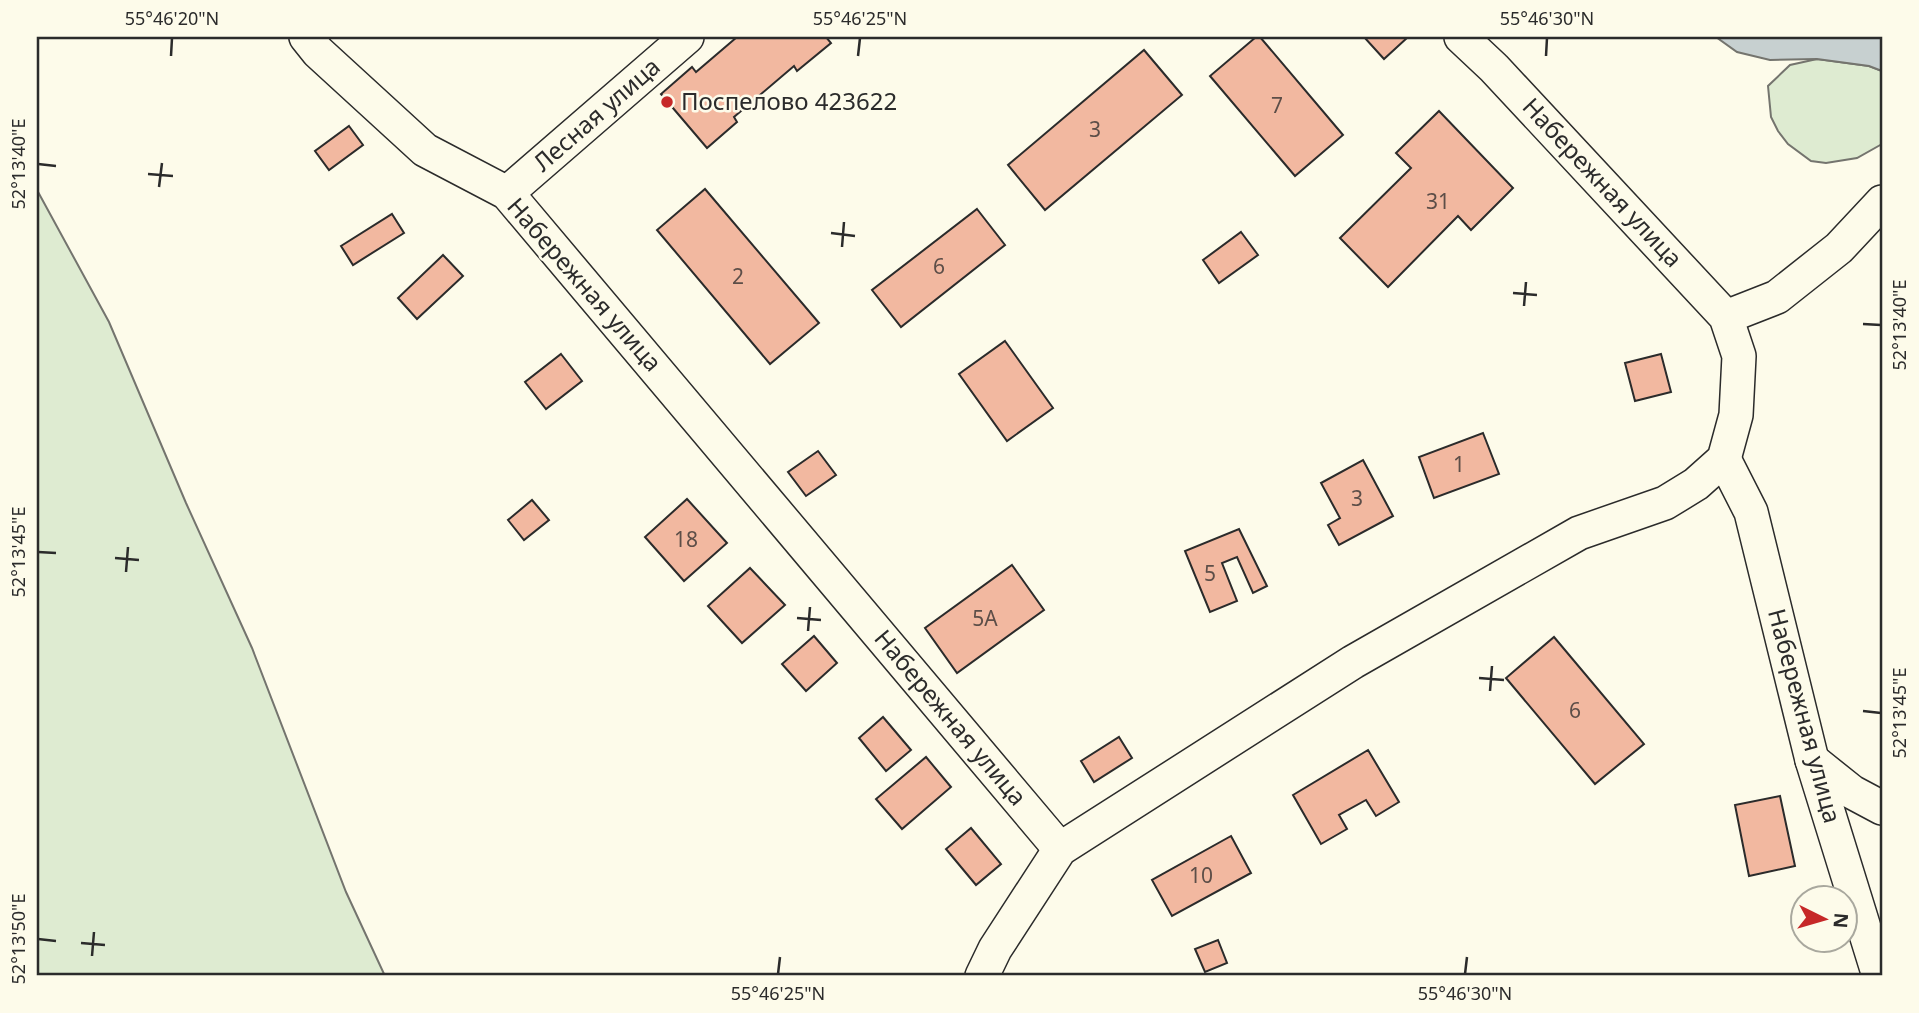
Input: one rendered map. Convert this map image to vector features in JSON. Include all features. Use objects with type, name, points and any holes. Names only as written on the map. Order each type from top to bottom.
[{"type":"street","name":"Набережная улица","points":[[306,37],[318,52],[425,150],[507,193],[1060,849]]},
{"type":"street","name":"Лесная улица","points":[[507,193],[687,37]]},
{"type":"street","name":"Набережная улица","points":[[1461,37],[1494,68],[1726,317],[1739,356],[1736,415],[1724,459],[1751,512],[1812,760],[1879,976]]},
{"type":"street","points":[[1726,317],[1777,297],[1839,247],[1882,202]]},
{"type":"street","points":[[982,976],[995,950],[1060,849],[1353,662],[1579,533],[1665,503],[1696,484],[1724,459]]},
{"type":"street","points":[[1812,760],[1852,792],[1882,808]]},
{"type":"green space","points":[[1817,59],[1869,66],[1882,71],[1882,144],[1857,158],[1826,163],[1811,161],[1788,144],[1778,131],[1771,117],[1768,86],[1790,65]]},
{"type":"green space","points":[[37,190],[109,322],[186,503],[252,648],[346,892],[385,976],[37,976]]},
{"type":"shaded area","points":[[1716,37],[1882,37],[1882,71],[1869,66],[1817,59],[1770,60],[1737,52]]},
{"type":"building","points":[[737,37],[826,37],[831,43],[797,71],[794,66],[734,117],[737,122],[707,148],[661,94],[692,67],[696,72]]},
{"type":"building","points":[[1256,37],[1260,37],[1343,135],[1295,176],[1210,76]]},
{"type":"building","points":[[1364,37],[1408,37],[1384,59]]},
{"type":"building","points":[[1144,50],[1182,95],[1045,210],[1008,165]]},
{"type":"building","points":[[1439,111],[1513,188],[1471,230],[1458,216],[1388,287],[1340,238],[1411,168],[1396,153]]},
{"type":"building","points":[[349,126],[363,145],[329,170],[315,151]]},
{"type":"building","points":[[705,189],[819,323],[770,364],[657,230]]},
{"type":"building","points":[[977,209],[1005,245],[901,327],[872,290]]},
{"type":"building","points":[[392,214],[404,233],[353,265],[341,246]]},
{"type":"building","points":[[1241,232],[1258,255],[1219,283],[1203,260]]},
{"type":"building","points":[[443,255],[463,276],[417,319],[398,298]]},
{"type":"building","points":[[1005,341],[1053,408],[1007,441],[959,374]]},
{"type":"building","points":[[561,354],[582,381],[546,409],[525,382]]},
{"type":"building","points":[[1661,354],[1671,392],[1635,401],[1625,363]]},
{"type":"building","points":[[1483,433],[1499,474],[1434,498],[1419,457]]},
{"type":"building","points":[[818,451],[836,475],[806,496],[788,472]]},
{"type":"building","points":[[1363,460],[1393,516],[1339,545],[1328,525],[1340,518],[1321,483]]},
{"type":"building","points":[[687,499],[727,543],[684,581],[645,537]]},
{"type":"building","points":[[532,500],[549,520],[524,540],[508,520]]},
{"type":"building","points":[[1239,529],[1267,586],[1253,593],[1237,557],[1222,563],[1237,601],[1210,612],[1185,551]]},
{"type":"building","points":[[1012,565],[1044,610],[957,673],[925,628]]},
{"type":"building","points":[[750,568],[785,605],[742,643],[708,606]]},
{"type":"building","points":[[814,636],[837,663],[806,691],[782,664]]},
{"type":"building","points":[[1554,637],[1644,744],[1595,784],[1506,678]]},
{"type":"building","points":[[883,717],[911,750],[886,771],[859,738]]},
{"type":"building","points":[[1119,737],[1132,758],[1094,782],[1081,761]]},
{"type":"building","points":[[1368,750],[1399,802],[1376,816],[1366,800],[1339,815],[1347,829],[1321,844],[1293,795]]},
{"type":"building","points":[[926,757],[951,787],[902,829],[876,799]]},
{"type":"building","points":[[1780,796],[1795,866],[1749,876],[1735,805]]},
{"type":"building","points":[[971,828],[1001,864],[976,885],[946,849]]},
{"type":"building","points":[[1231,836],[1251,873],[1172,916],[1152,880]]},
{"type":"building","points":[[1218,940],[1227,963],[1205,972],[1195,949]]},
{"type":"place","name":"Поспелово 423622","points":[[667,102]]}]
